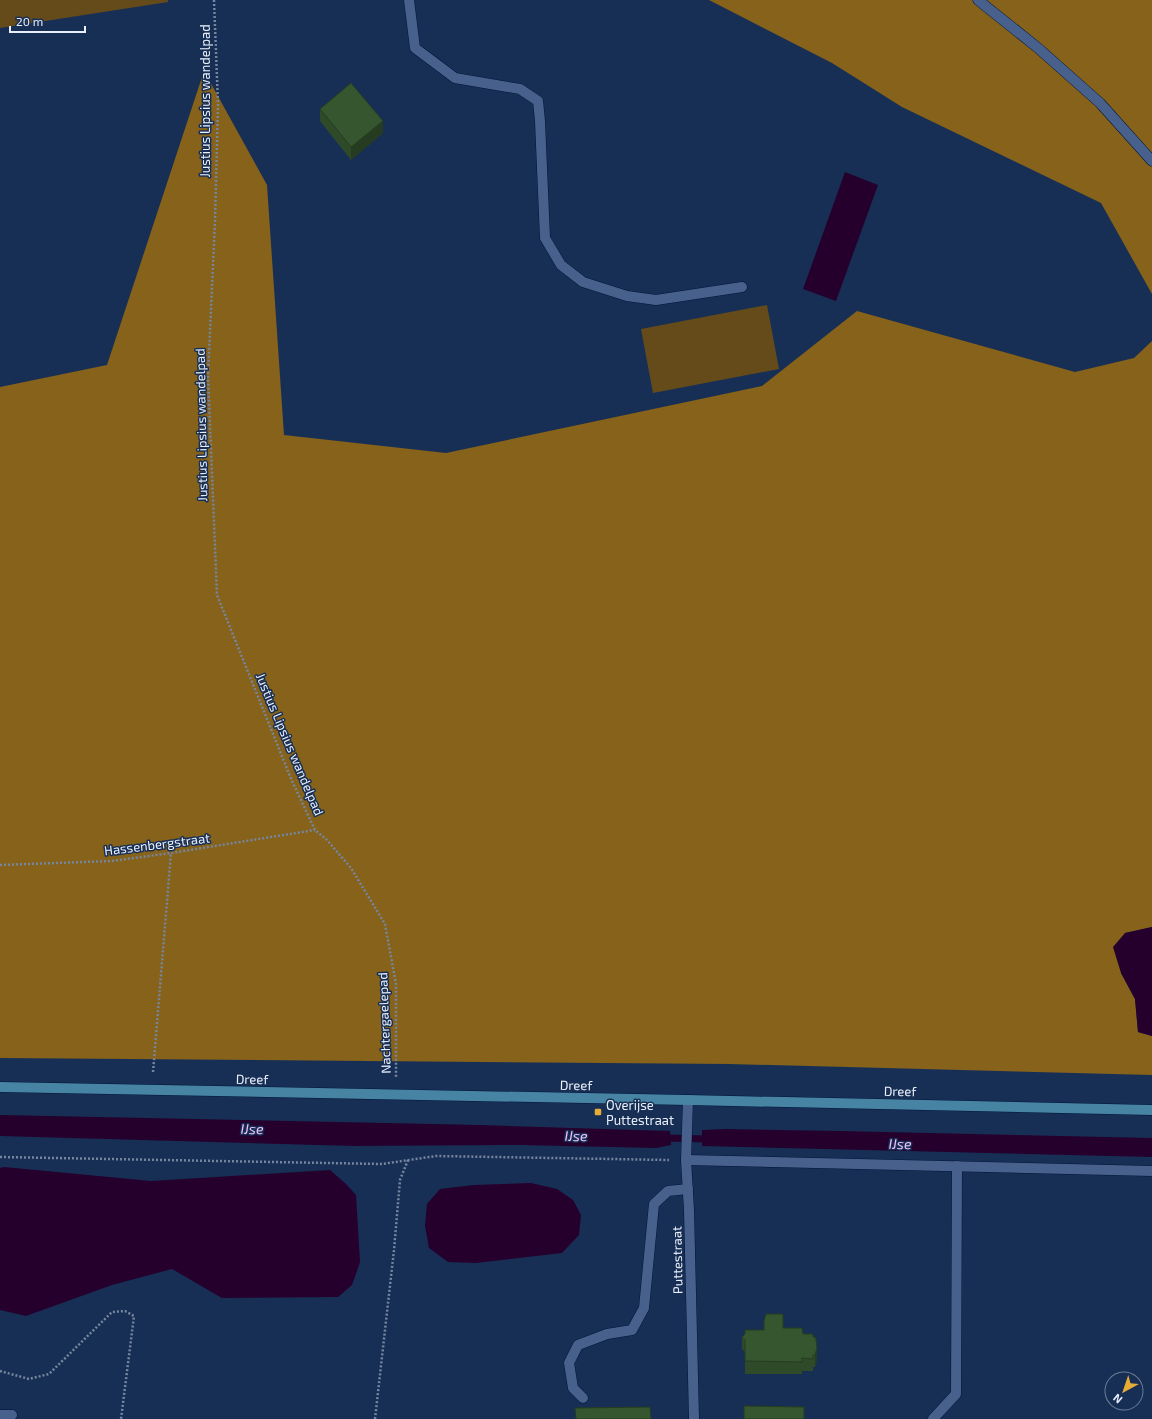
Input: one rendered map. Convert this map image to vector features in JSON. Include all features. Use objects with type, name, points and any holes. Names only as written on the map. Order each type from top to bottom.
[{"type":"main road","name":"Dreef","points":[[0,1087],[1152,1110]]},
{"type":"street","points":[[410,0],[415,48],[455,78],[520,89],[538,101],[545,238],[561,265],[583,282],[627,296],[656,300],[742,287]]},
{"type":"street","points":[[978,0],[1038,48],[1100,103],[1152,160]]},
{"type":"street","name":"Puttestraat","points":[[688,1100],[686,1160],[694,1419]]},
{"type":"street","points":[[686,1160],[1152,1171]]},
{"type":"street","points":[[933,1419],[956,1394],[957,1166]]},
{"type":"street","points":[[583,1398],[573,1388],[568,1363],[578,1346],[607,1334],[632,1330],[644,1308],[654,1204],[668,1191],[688,1189]]},
{"type":"street","points":[[0,1415],[12,1416]]},
{"type":"path","name":"Justius Lipsius wandelpad","points":[[214,0],[218,104],[215,221],[208,376],[217,595],[292,781],[315,830]]},
{"type":"path","name":"Hassenbergstraat","points":[[0,865],[112,861],[315,830]]},
{"type":"path","name":"Nachtergaelepad","points":[[315,830],[351,868],[385,924],[396,984],[396,1095]]},
{"type":"path","points":[[153,1090],[153,1071],[171,853]]},
{"type":"path","points":[[0,1157],[382,1164],[436,1156],[686,1160]]},
{"type":"path","points":[[376,1419],[400,1180],[408,1159]]},
{"type":"path","points":[[0,1372],[29,1379],[49,1374],[112,1312],[125,1310],[134,1316],[121,1419]]},
{"type":"shaded area","points":[[0,0],[168,0],[168,2],[0,28]]},
{"type":"shaded area","points":[[709,0],[1152,0],[1152,294],[1101,203],[902,107],[832,63]]},
{"type":"shaded area","points":[[204,71],[267,185],[284,435],[446,453],[762,386],[857,311],[1075,372],[1134,358],[1152,341],[1152,927],[1125,933],[1121,973],[1135,999],[1138,1032],[1152,1036],[1152,1075],[729,1064],[0,1058],[0,387],[107,365]]},
{"type":"shaded area","points":[[767,305],[779,369],[653,393],[641,329]]},
{"type":"water","points":[[845,172],[878,185],[836,301],[803,289]]},
{"type":"water","points":[[1152,927],[1152,1036],[1138,1032],[1135,999],[1121,973],[1113,947],[1125,933]]},
{"type":"water","points":[[0,1115],[480,1125],[670,1131],[671,1145],[656,1148],[519,1145],[354,1146],[0,1136]]},
{"type":"water","points":[[726,1129],[1152,1138],[1152,1157],[702,1146],[702,1130]]},
{"type":"water","points":[[4,1167],[151,1181],[330,1170],[356,1195],[360,1262],[352,1285],[338,1297],[222,1298],[172,1269],[112,1285],[26,1316],[0,1310],[0,1168]]},
{"type":"water","points":[[531,1183],[557,1189],[573,1200],[581,1215],[579,1235],[562,1253],[476,1263],[448,1262],[429,1248],[425,1226],[427,1204],[440,1189],[474,1185]]},
{"type":"building","points":[[351,83],[383,121],[351,147],[320,109]]},
{"type":"building","points":[[766,1314],[783,1314],[783,1328],[802,1328],[803,1334],[813,1334],[813,1337],[816,1339],[817,1348],[815,1355],[813,1355],[813,1359],[802,1358],[802,1362],[745,1361],[745,1340],[742,1337],[745,1334],[745,1330],[764,1330]]},
{"type":"building","points":[[744,1406],[804,1407],[804,1419],[744,1419]]},
{"type":"building","points":[[650,1407],[651,1419],[576,1419],[575,1408]]},
{"type":"waterway","name":"IJse","points":[[662,1138],[710,1139]]},
{"type":"place","name":"Overijse Puttestraat","points":[[598,1112]]}]
